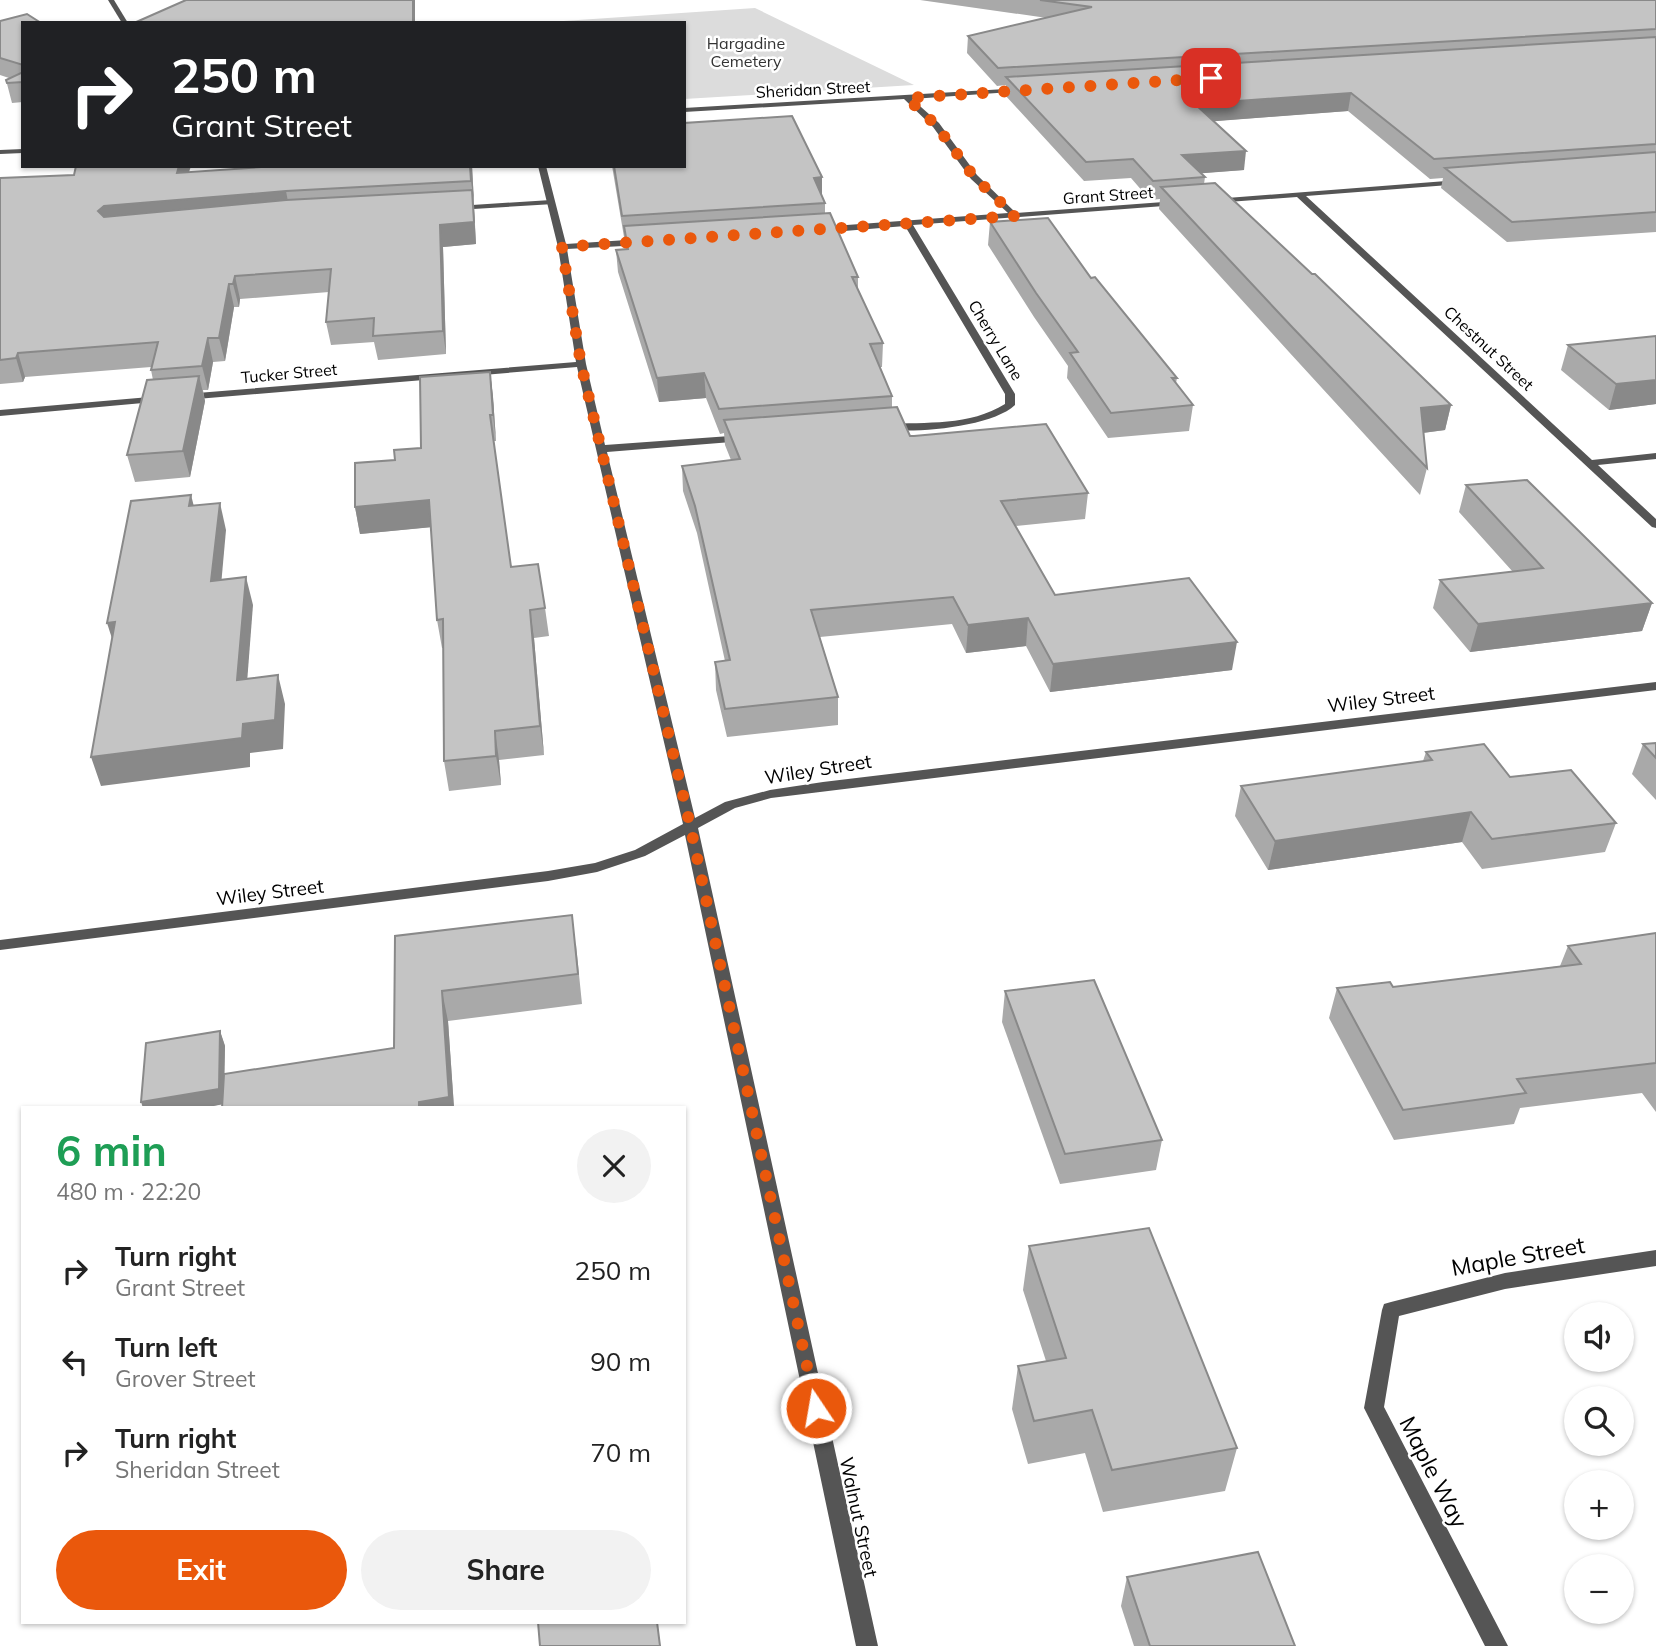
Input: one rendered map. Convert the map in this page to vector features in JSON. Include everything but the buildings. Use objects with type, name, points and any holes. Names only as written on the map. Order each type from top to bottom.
[{"type":"street","points":[[111,0],[124,21]]},
{"type":"street","name":"Sheridan Street","points":[[686,110],[1030,90]]},
{"type":"street","points":[[907,98],[936,125],[974,177],[1015,216]]},
{"type":"street","points":[[0,152],[21,151]]},
{"type":"street","name":"Walnut Street","points":[[542,168],[562,247],[581,364],[690,825],[867,1646]]},
{"type":"street","points":[[1205,201],[1464,181]]},
{"type":"street","name":"Chestnut Street","points":[[1299,194],[1656,525]]},
{"type":"street","points":[[442,209],[551,202]]},
{"type":"street","name":"Grant Street","points":[[811,230],[1191,202]]},
{"type":"street","name":"Cherry Lane","points":[[874,428],[983,419],[1001,413],[1010,405],[1010,394],[908,224]]},
{"type":"street","points":[[562,247],[659,241]]},
{"type":"street","name":"Tucker Street","points":[[180,398],[581,364]]},
{"type":"street","points":[[0,413],[166,399]]},
{"type":"street","points":[[600,449],[751,437]]},
{"type":"street","points":[[1589,463],[1656,456]]},
{"type":"street","name":"Wiley Street","points":[[0,945],[548,876],[597,867],[640,853],[730,805],[770,794],[1656,686]]},
{"type":"street","name":"Maple Street","points":[[1391,1310],[1505,1281],[1656,1258]]},
{"type":"street","name":"Maple Way","points":[[1391,1310],[1374,1408],[1497,1646]]},
{"type":"green space","name":"Hargadine Cemetery","points":[[755,8],[914,85],[686,99],[686,21],[563,21]]},
{"type":"route","points":[[816,1408],[690,825],[581,364],[562,247],[1015,216],[974,177],[936,125],[907,98],[1211,78]]}]
